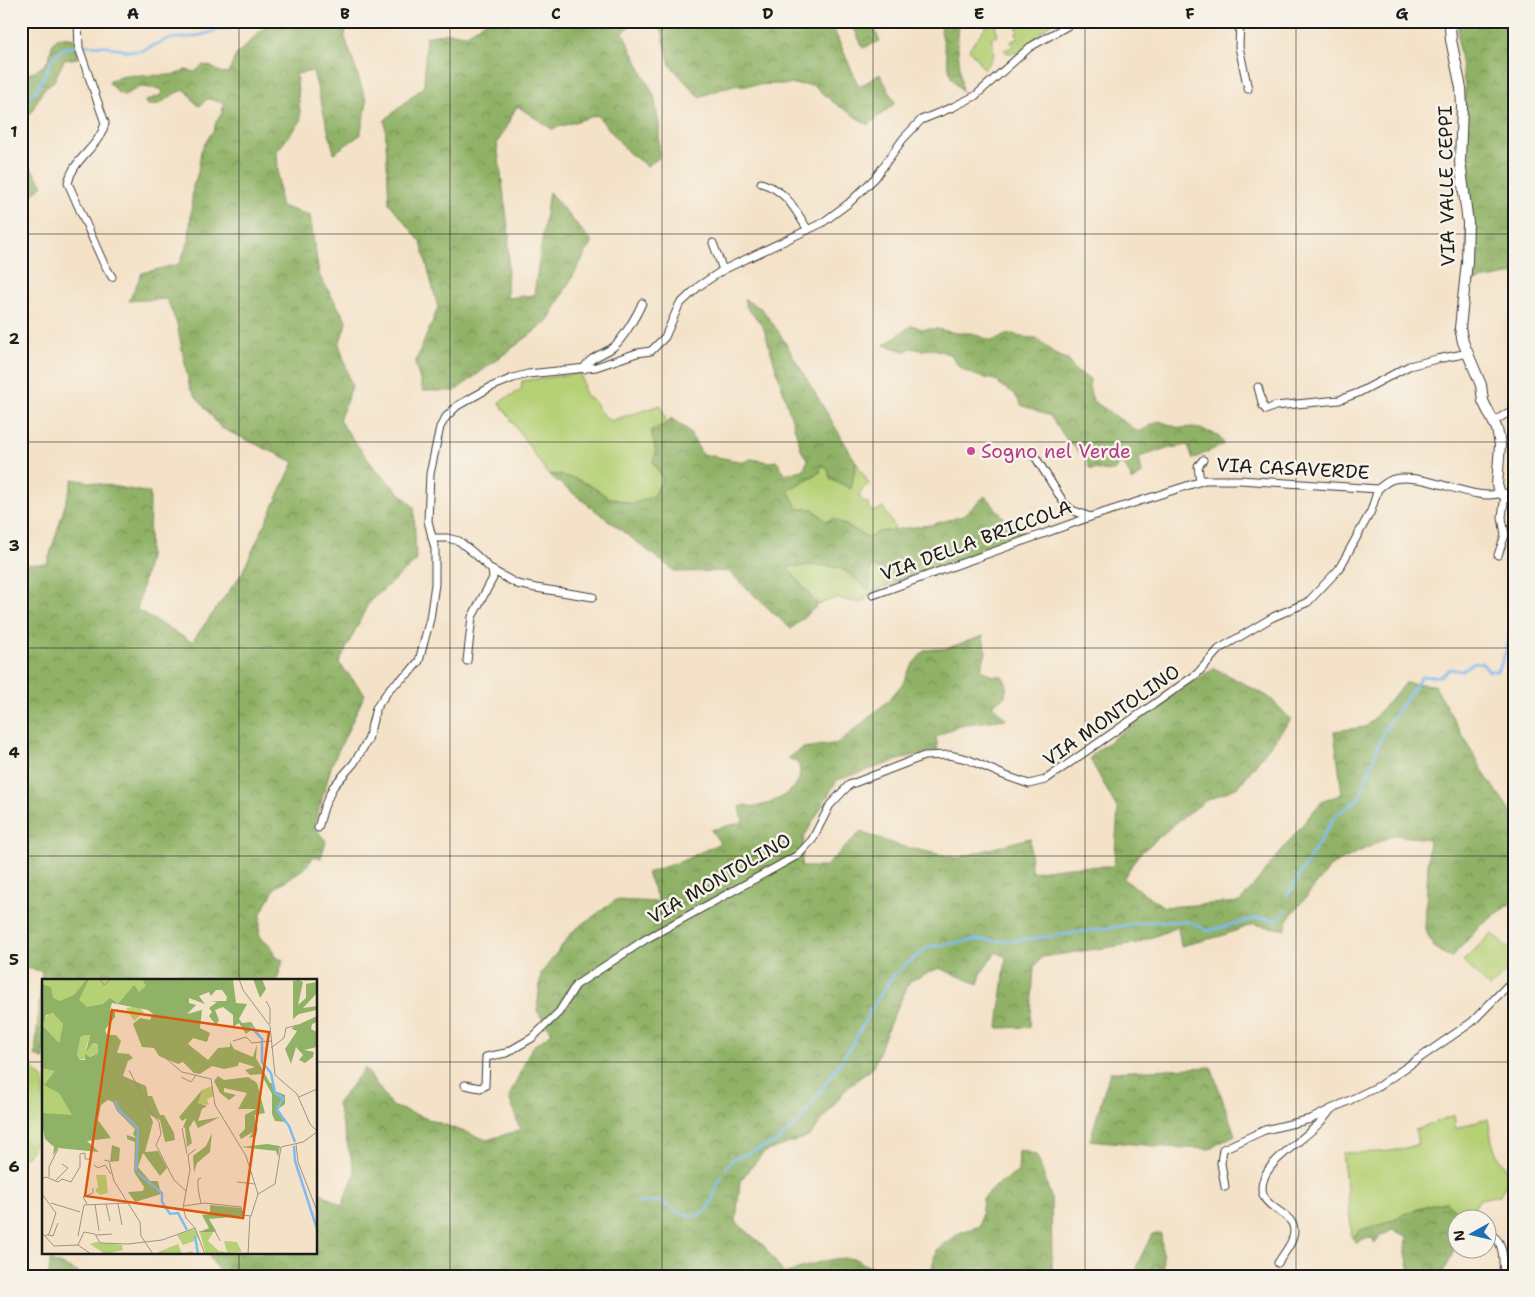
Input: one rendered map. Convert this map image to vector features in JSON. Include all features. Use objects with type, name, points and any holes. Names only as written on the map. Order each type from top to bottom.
[{"type":"street","points":[[78,21],[79,46],[105,123],[101,135],[75,167],[68,182],[103,262],[112,277]]},
{"type":"street","points":[[318,828],[324,807],[333,787],[354,763],[368,740],[376,708],[392,687],[409,673],[419,661],[430,619],[435,584],[435,549],[428,521],[430,474],[440,427],[446,416],[457,406],[491,387],[513,378],[528,374],[596,367],[637,353],[650,351],[664,337],[679,305],[700,286],[723,270],[822,223],[849,203],[875,178],[903,138],[921,120],[975,96],[1030,47],[1076,21]]},
{"type":"street","points":[[1240,21],[1239,47],[1248,89]]},
{"type":"street","name":"VIA VALLE CEPPI","points":[[1452,21],[1450,28],[1451,40],[1461,88],[1460,162],[1468,223],[1467,262],[1460,328],[1463,342],[1481,385],[1483,401],[1497,429],[1500,446],[1497,485],[1506,495]]},
{"type":"street","points":[[760,183],[774,187],[785,196],[808,230]]},
{"type":"street","points":[[713,243],[723,270]]},
{"type":"street","points":[[584,368],[587,362],[613,347],[635,318],[642,303]]},
{"type":"street","points":[[1258,386],[1263,406],[1266,410],[1275,406],[1339,400],[1409,366],[1437,358],[1469,353]]},
{"type":"street","points":[[1492,422],[1514,409]]},
{"type":"street","points":[[1025,453],[1029,453],[1036,458],[1064,503],[1072,510],[1090,517]]},
{"type":"street","points":[[1200,481],[1198,466],[1203,460]]},
{"type":"street","name":"VIA CASAVERDE","points":[[1090,517],[1205,480],[1240,480],[1378,489],[1392,479],[1418,478],[1486,496],[1506,495]]},
{"type":"street","name":"VIA MONTOLINO","points":[[466,1085],[480,1088],[485,1086],[486,1057],[506,1053],[532,1038],[559,1012],[576,985],[646,939],[798,854],[812,840],[830,805],[849,785],[924,756],[949,755],[967,759],[1029,784],[1046,780],[1197,674],[1218,649],[1273,617],[1308,602],[1339,569],[1371,511],[1378,489]]},
{"type":"street","points":[[1498,555],[1505,535],[1502,517],[1506,495]]},
{"type":"street","name":"VIA DELLA BRICCOLA","points":[[873,595],[1090,517]]},
{"type":"street","points":[[432,538],[448,538],[459,541],[492,570],[517,584],[593,597]]},
{"type":"street","points":[[467,661],[472,617],[492,578],[492,570]]},
{"type":"street","points":[[1225,1187],[1222,1163],[1223,1149],[1265,1130],[1311,1119],[1379,1086],[1472,1022],[1514,979]]},
{"type":"street","points":[[1278,1263],[1292,1240],[1294,1228],[1291,1220],[1269,1205],[1263,1197],[1262,1186],[1264,1176],[1272,1164],[1325,1120],[1331,1109]]},
{"type":"street","points":[[1498,1239],[1502,1247],[1504,1276]]},
{"type":"green space","points":[[346,21],[345,37],[367,103],[360,135],[334,153],[313,71],[296,74],[301,121],[277,151],[280,206],[310,215],[319,275],[347,322],[339,344],[352,387],[339,420],[375,469],[414,507],[416,561],[369,602],[339,663],[365,694],[332,764],[314,827],[326,841],[321,858],[314,856],[306,867],[275,888],[261,913],[259,933],[262,940],[271,946],[275,957],[283,960],[278,979],[42,979],[42,1058],[35,1056],[42,971],[21,967],[21,564],[47,564],[73,479],[150,493],[149,557],[137,610],[192,642],[242,573],[294,462],[221,428],[190,389],[177,324],[167,299],[129,301],[142,273],[179,264],[189,241],[193,186],[198,173],[201,151],[214,130],[216,122],[222,113],[224,103],[209,99],[200,106],[197,105],[186,90],[175,93],[157,104],[146,104],[145,101],[161,95],[163,92],[161,89],[140,87],[124,95],[117,92],[109,82],[126,76],[169,75],[185,70],[195,72],[203,65],[207,65],[222,73],[229,72],[236,55],[270,22]]},
{"type":"green space","points":[[487,21],[634,21],[623,33],[654,96],[659,125],[659,158],[647,166],[629,153],[597,115],[552,129],[517,106],[497,144],[509,234],[507,298],[534,295],[549,192],[592,242],[547,322],[455,391],[423,391],[415,363],[438,308],[421,242],[389,203],[385,120],[424,86],[426,37],[447,33],[467,34]]},
{"type":"green space","points":[[644,21],[830,21],[859,87],[880,74],[895,103],[868,125],[833,102],[813,85],[730,86],[699,97],[670,65],[661,28]]},
{"type":"green space","points":[[851,21],[870,21],[880,41],[863,48]]},
{"type":"green space","points":[[939,21],[958,21],[957,37],[962,92],[951,77]]},
{"type":"green space","points":[[990,21],[1007,21],[995,25],[998,36],[991,38],[993,55],[984,69],[969,49]]},
{"type":"green space","points":[[1015,21],[1050,21],[1051,23],[1019,53],[1007,53],[1004,50],[1013,47],[1011,41],[1017,39],[1016,33],[1018,32]]},
{"type":"green space","points":[[1514,21],[1514,274],[1468,282],[1464,163],[1465,87],[1458,42],[1458,22]]},
{"type":"green space","points":[[61,37],[76,39],[78,58],[64,60],[54,81],[43,90],[32,111],[21,123],[21,77],[44,65],[48,60],[52,45]]},
{"type":"green space","points":[[21,162],[30,167],[43,185],[21,205]]},
{"type":"green space","points":[[744,299],[762,309],[780,334],[856,462],[851,489],[830,478],[828,469],[821,464],[820,472],[788,490],[798,509],[813,509],[826,521],[834,519],[869,538],[878,532],[930,525],[963,516],[985,496],[1006,520],[1014,518],[1025,535],[895,582],[894,578],[871,565],[869,590],[844,570],[834,566],[787,567],[818,605],[791,629],[728,571],[676,572],[548,474],[562,475],[579,480],[607,497],[633,504],[653,496],[663,479],[653,461],[656,453],[651,430],[667,424],[671,418],[688,430],[702,454],[744,462],[751,459],[769,462],[776,461],[786,474],[803,470],[808,460],[802,452],[763,326],[747,308]]},
{"type":"green space","points":[[912,325],[922,329],[971,333],[992,341],[1013,334],[1020,337],[1034,338],[1041,341],[1055,354],[1068,360],[1077,372],[1090,379],[1089,387],[1093,401],[1139,432],[1159,421],[1179,428],[1194,427],[1218,435],[1224,444],[1193,459],[1188,445],[1165,449],[1139,457],[1142,474],[1132,481],[1126,468],[1119,464],[1114,471],[1090,469],[1086,459],[1067,440],[1050,416],[1021,405],[1014,393],[1001,386],[998,381],[965,371],[955,362],[952,355],[934,349],[921,350],[911,348],[906,351],[884,345]]},
{"type":"green space","points":[[581,373],[585,395],[595,402],[599,411],[610,421],[661,405],[667,424],[652,430],[656,453],[653,462],[663,479],[653,496],[633,504],[607,497],[593,487],[562,475],[548,474],[499,402],[521,390],[522,381]]},
{"type":"green space","points":[[856,462],[869,484],[863,488],[859,495],[862,501],[868,503],[868,508],[874,512],[883,507],[896,530],[878,532],[869,538],[834,519],[826,521],[813,509],[798,509],[787,490],[820,472],[821,464],[851,488]]},
{"type":"green space","points":[[814,565],[840,568],[869,590],[870,565],[894,578],[895,582],[869,594],[862,603],[835,598],[818,605],[786,567]]},
{"type":"green space","points":[[983,636],[986,653],[981,668],[992,676],[1002,676],[1007,684],[1005,696],[992,705],[1006,719],[959,725],[936,737],[938,750],[908,757],[837,780],[804,837],[801,867],[825,867],[860,832],[900,846],[957,858],[1030,838],[1031,872],[1068,867],[1114,866],[1118,810],[1090,759],[1094,753],[1155,708],[1214,668],[1269,697],[1291,719],[1238,787],[1205,801],[1177,822],[1138,855],[1123,879],[1164,907],[1240,902],[1321,802],[1342,794],[1334,731],[1366,727],[1405,683],[1434,685],[1487,778],[1512,813],[1514,821],[1514,901],[1480,926],[1451,958],[1434,947],[1425,929],[1429,839],[1393,835],[1332,865],[1288,919],[1285,930],[1254,924],[1221,936],[1181,946],[1178,927],[1137,943],[1042,957],[1034,967],[1030,1027],[998,1028],[1006,957],[996,952],[982,972],[978,984],[939,968],[910,981],[889,1025],[874,1066],[845,1090],[810,1136],[764,1152],[740,1181],[736,1222],[764,1246],[784,1274],[821,1262],[849,1258],[857,1260],[888,1276],[221,1276],[209,1254],[318,1254],[318,1191],[342,1206],[355,1173],[337,1104],[365,1068],[392,1106],[487,1140],[520,1130],[509,1097],[532,1047],[552,1033],[537,1011],[541,974],[572,932],[616,900],[659,902],[647,873],[682,861],[720,843],[711,830],[743,822],[740,807],[746,805],[765,805],[786,794],[795,786],[800,775],[799,764],[788,758],[803,748],[839,743],[889,700],[903,683],[911,666],[925,650],[948,648]]},
{"type":"green space","points":[[1492,933],[1514,954],[1514,964],[1490,988],[1463,961]]},
{"type":"green space","points":[[21,1061],[23,1066],[32,1068],[42,1077],[42,1134],[28,1155],[21,1158]]},
{"type":"green space","points":[[1211,1067],[1235,1135],[1209,1149],[1090,1140],[1110,1072]]},
{"type":"green space","points":[[1454,1115],[1456,1129],[1488,1119],[1492,1142],[1498,1158],[1506,1166],[1508,1180],[1500,1195],[1480,1199],[1474,1208],[1475,1210],[1455,1210],[1446,1202],[1418,1208],[1383,1224],[1362,1229],[1352,1238],[1342,1153],[1380,1152],[1409,1147],[1418,1144],[1415,1130]]},
{"type":"green space","points":[[1019,1150],[1037,1155],[1051,1197],[1052,1267],[1054,1276],[915,1276],[932,1268],[936,1250],[961,1232],[980,1226],[983,1198],[995,1186],[1018,1172]]},
{"type":"green space","points":[[1446,1202],[1455,1210],[1448,1210],[1450,1260],[1442,1276],[1411,1276],[1406,1253],[1407,1236],[1392,1230],[1381,1236],[1375,1243],[1372,1238],[1362,1239],[1357,1243],[1352,1238],[1362,1229],[1383,1224],[1418,1208]]},
{"type":"green space","points":[[1152,1234],[1161,1234],[1164,1276],[1138,1276],[1137,1265]]},
{"type":"green space","points":[[50,1260],[86,1276],[49,1276]]},
{"type":"waterway","points":[[21,104],[37,89],[53,58],[64,48],[88,45],[107,46],[126,51],[141,51],[168,39],[193,37],[249,21]]},
{"type":"waterway","points":[[1287,896],[1335,816],[1359,799],[1383,732],[1421,677],[1441,676],[1450,669],[1461,671],[1474,662],[1482,663],[1489,671],[1497,671],[1508,642],[1514,632]]},
{"type":"waterway","points":[[726,1169],[731,1160],[776,1142],[799,1122],[850,1048],[894,974],[928,947],[975,940],[1010,941],[1054,936],[1156,921],[1191,922],[1208,931],[1257,918],[1278,920],[1285,911]]},
{"type":"waterway","points":[[636,1203],[660,1201],[677,1212],[695,1217],[708,1209],[722,1175]]},
{"type":"place","name":"Sogno nel Verde","points":[[971,451]]}]
